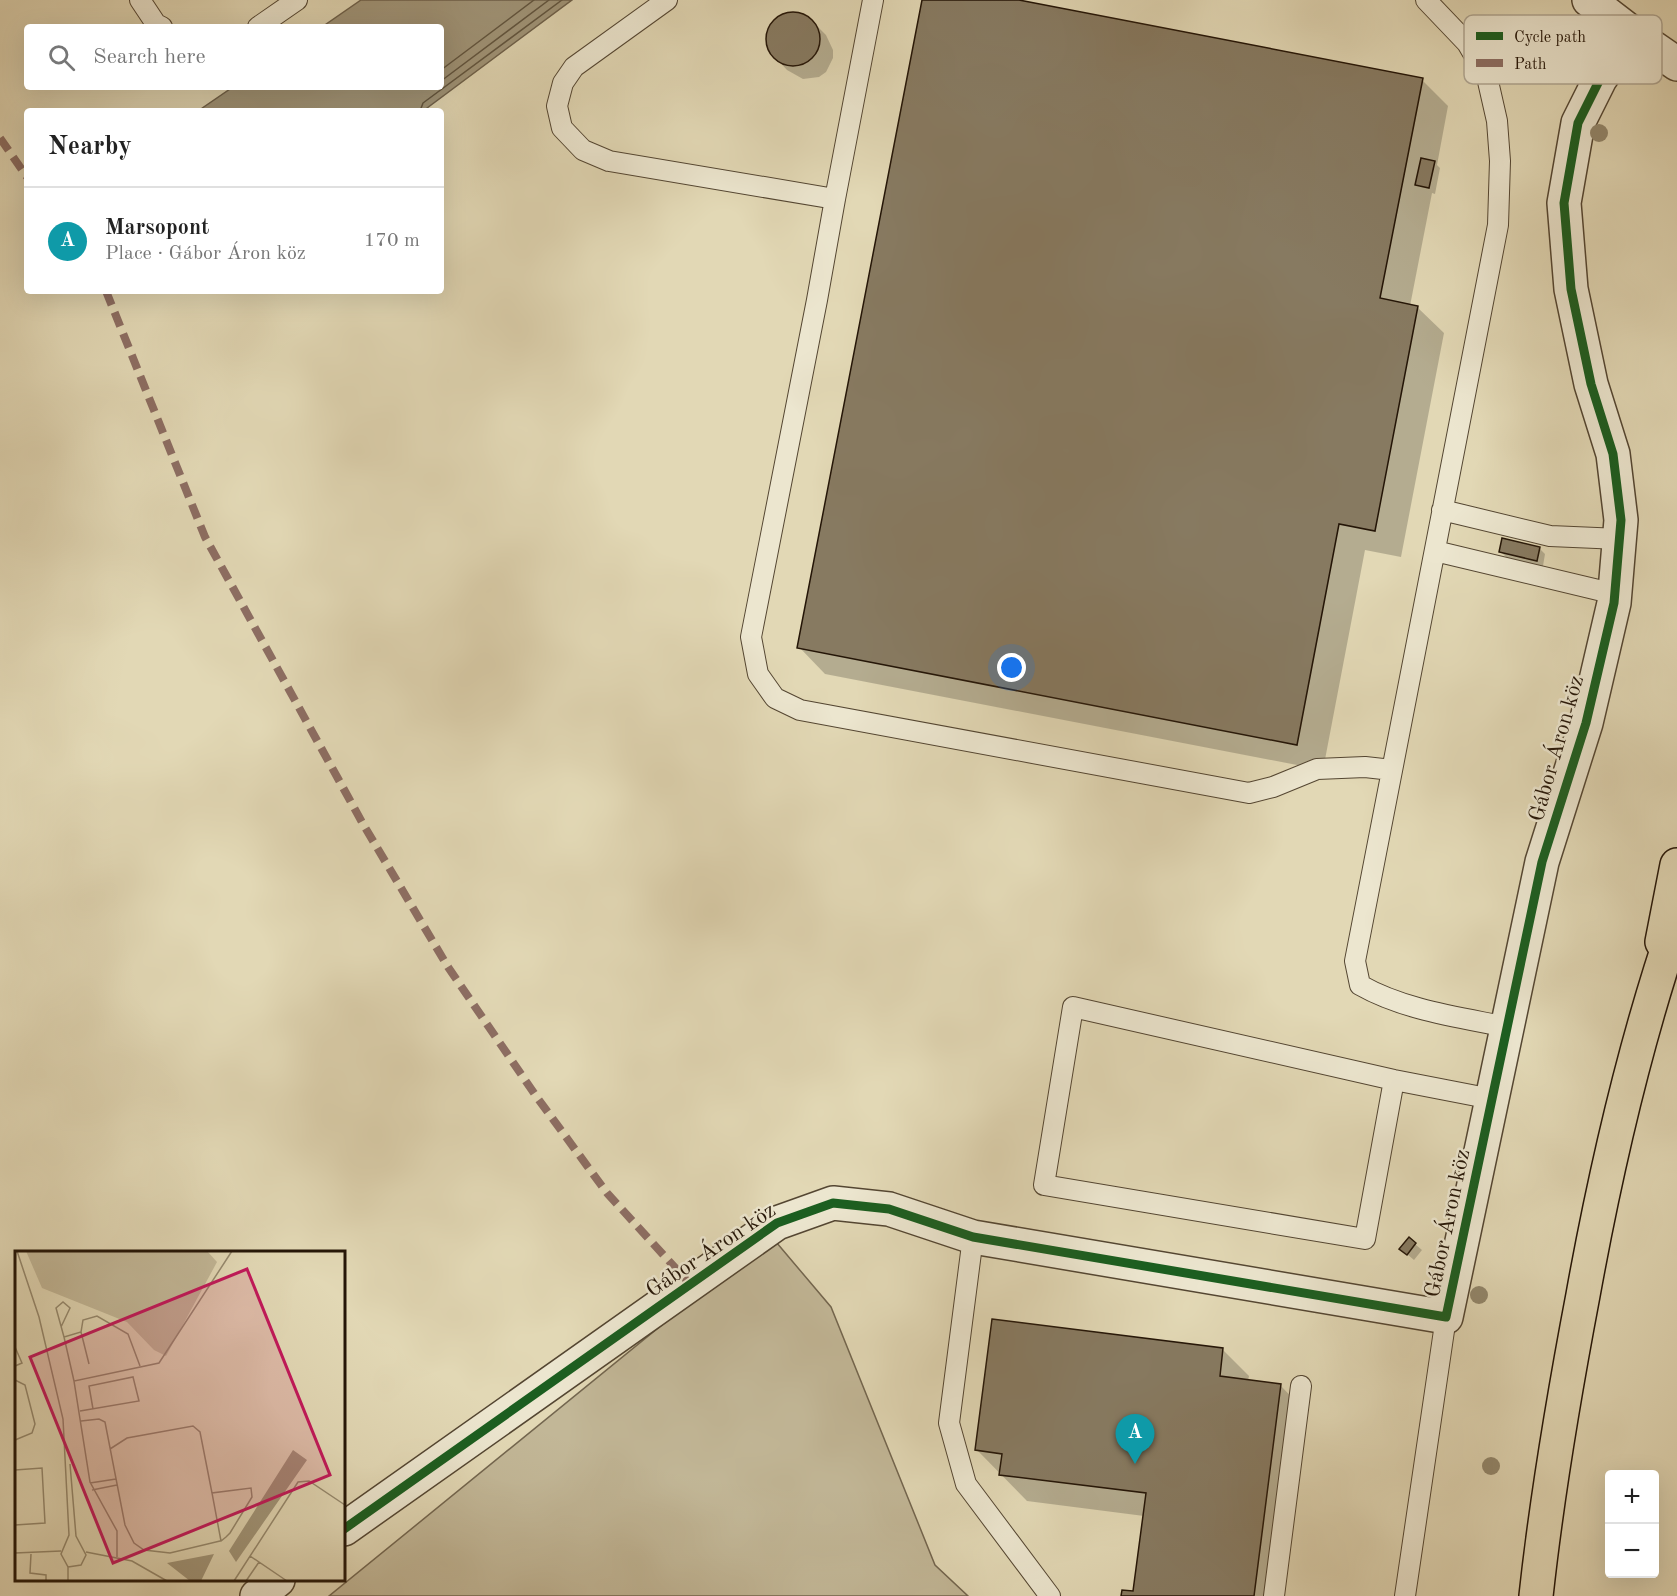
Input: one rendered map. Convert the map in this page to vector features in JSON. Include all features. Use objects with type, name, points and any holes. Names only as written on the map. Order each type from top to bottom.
[{"type":"main road","points":[[1536,1596],[1563,1397],[1625,1092],[1653,988],[1677,865]]},
{"type":"main road","points":[[1653,988],[1677,920]]},
{"type":"street","points":[[1589,0],[1609,15]]},
{"type":"street","points":[[1662,54],[1677,64]]},
{"type":"street","name":"Gábor Áron köz","points":[[345,1528],[777,1223],[833,1203],[889,1209],[973,1237],[1446,1317],[1542,862],[1586,723],[1615,594],[1621,520],[1613,454],[1591,384],[1571,289],[1564,202],[1578,123],[1598,84]]},
{"type":"street","points":[[256,1596],[277,1581]]},
{"type":"lane","points":[[140,0],[156,24]]},
{"type":"lane","points":[[262,24],[297,0]]},
{"type":"lane","points":[[667,0],[574,67],[563,82],[556,106],[562,128],[583,150],[609,160],[835,199]]},
{"type":"lane","points":[[873,0],[751,637],[758,674],[775,698],[801,711],[1249,793],[1273,787],[1317,769],[1365,767],[1392,770]]},
{"type":"lane","points":[[1426,0],[1464,40]]},
{"type":"lane","points":[[1489,84],[1497,121],[1500,161],[1498,225],[1355,961],[1360,985],[1383,998],[1508,1027]]},
{"type":"lane","points":[[1442,510],[1550,536],[1620,539]]},
{"type":"lane","points":[[1434,551],[1615,594]]},
{"type":"lane","points":[[1394,1080],[1365,1239],[1044,1185],[1073,1007],[1394,1080],[1492,1099]]},
{"type":"lane","points":[[973,1237],[949,1423],[966,1484],[1050,1596]]},
{"type":"lane","points":[[1406,1596],[1446,1317]]},
{"type":"lane","points":[[1274,1596],[1301,1386]]},
{"type":"shaded area","points":[[771,1236],[831,1307],[935,1565],[968,1596],[329,1596]]},
{"type":"water","points":[[361,0],[572,0],[427,108],[202,108],[229,90],[444,90],[444,24],[326,24]]},
{"type":"building","points":[[922,0],[1019,0],[1423,78],[1380,298],[1418,306],[1375,531],[1339,524],[1297,745],[797,648]]},
{"type":"building","points":[[788,12],[798,12],[808,16],[816,24],[820,39],[816,54],[808,62],[798,66],[788,66],[778,62],[770,54],[766,44],[766,34],[770,24],[778,16]]},
{"type":"building","points":[[1421,158],[1435,161],[1429,188],[1415,185]]},
{"type":"building","points":[[1502,538],[1540,547],[1537,561],[1499,552]]},
{"type":"building","points":[[1409,1237],[1416,1243],[1407,1255],[1399,1249]]},
{"type":"building","points":[[992,1319],[1223,1348],[1220,1376],[1281,1384],[1254,1596],[1121,1596],[1122,1590],[1133,1591],[1146,1493],[999,1475],[1002,1454],[975,1450]]},
{"type":"marked path","points":[[0,138],[24,173]]},
{"type":"marked path","points":[[107,294],[205,537],[363,824],[448,967],[536,1096],[607,1193],[690,1284]]},
{"type":"cycle path","points":[[345,1528],[777,1223],[833,1203],[889,1209],[973,1237],[1446,1317],[1542,862],[1586,723],[1614,603],[1621,520],[1613,454],[1591,384],[1571,289],[1564,203],[1578,123],[1598,84]]},
{"type":"place","name":"Marsopont","points":[[1135,1464]]}]
